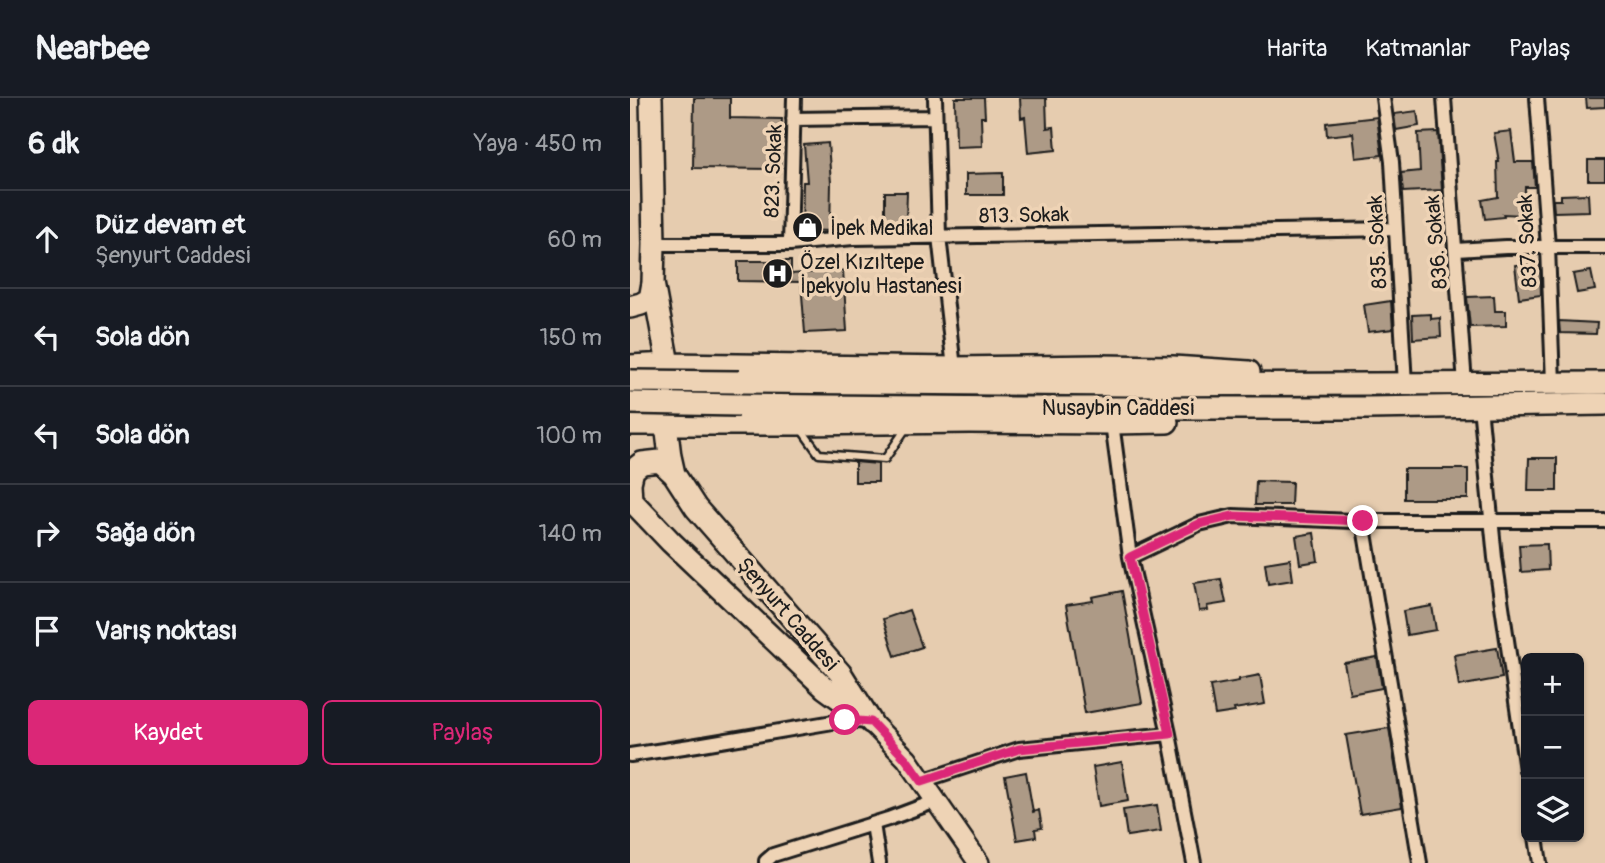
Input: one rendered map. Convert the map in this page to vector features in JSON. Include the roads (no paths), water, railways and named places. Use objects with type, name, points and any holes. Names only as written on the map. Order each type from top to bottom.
[{"type":"highway","name":"Şenyurt Caddesi","points":[[651,98],[653,283],[668,364],[666,424],[674,474],[696,508],[841,674],[871,722]]},
{"type":"highway","points":[[630,307],[650,299],[653,283]]},
{"type":"highway","points":[[630,366],[1173,367],[1405,384]]},
{"type":"highway","name":"Nusaybin Caddesi","points":[[630,381],[1131,386],[1605,383]]},
{"type":"highway","name":"Nusaybin Caddesi","points":[[630,403],[1066,408],[1368,408],[1605,404]]},
{"type":"highway","points":[[630,424],[1112,424],[1263,419],[1368,408]]},
{"type":"highway","points":[[674,474],[660,461],[642,463],[632,470],[631,500],[671,542],[825,688],[871,722]]},
{"type":"main road","name":"Şenyurt Caddesi","points":[[871,722],[906,759],[979,863]]},
{"type":"street","name":"823. Sokak","points":[[790,244],[794,98]]},
{"type":"street","points":[[935,98],[939,236],[954,368]]},
{"type":"street","name":"835. Sokak","points":[[1383,98],[1392,162],[1405,384]]},
{"type":"street","name":"836. Sokak","points":[[1444,98],[1465,384]]},
{"type":"street","name":"837. Sokak","points":[[1538,98],[1548,247],[1553,383]]},
{"type":"street","points":[[793,119],[935,117]]},
{"type":"street","name":"813. Sokak","points":[[654,244],[790,244],[853,238],[1396,229]]},
{"type":"street","points":[[1456,250],[1605,247]]},
{"type":"street","points":[[1480,406],[1490,522],[1521,736]]},
{"type":"street","points":[[1112,424],[1130,557],[1170,734],[1194,863]]},
{"type":"street","points":[[1130,557],[1199,524],[1233,516],[1363,521],[1605,521]]},
{"type":"street","points":[[1363,521],[1420,863]]},
{"type":"street","points":[[630,755],[845,720],[871,722]]},
{"type":"street","points":[[922,781],[1019,749],[1170,734]]},
{"type":"street","points":[[766,863],[773,855],[936,801]]},
{"type":"street","points":[[873,824],[879,863]]},
{"type":"street","points":[[1537,842],[1540,863]]},
{"type":"lane","points":[[798,424],[819,454],[885,459],[910,423]]},
{"type":"place","name":"İpek Medikal","points":[[807,228]]},
{"type":"place","name":"Özel Kızıltepe İpekyolu Hastanesi","points":[[777,274]]}]
